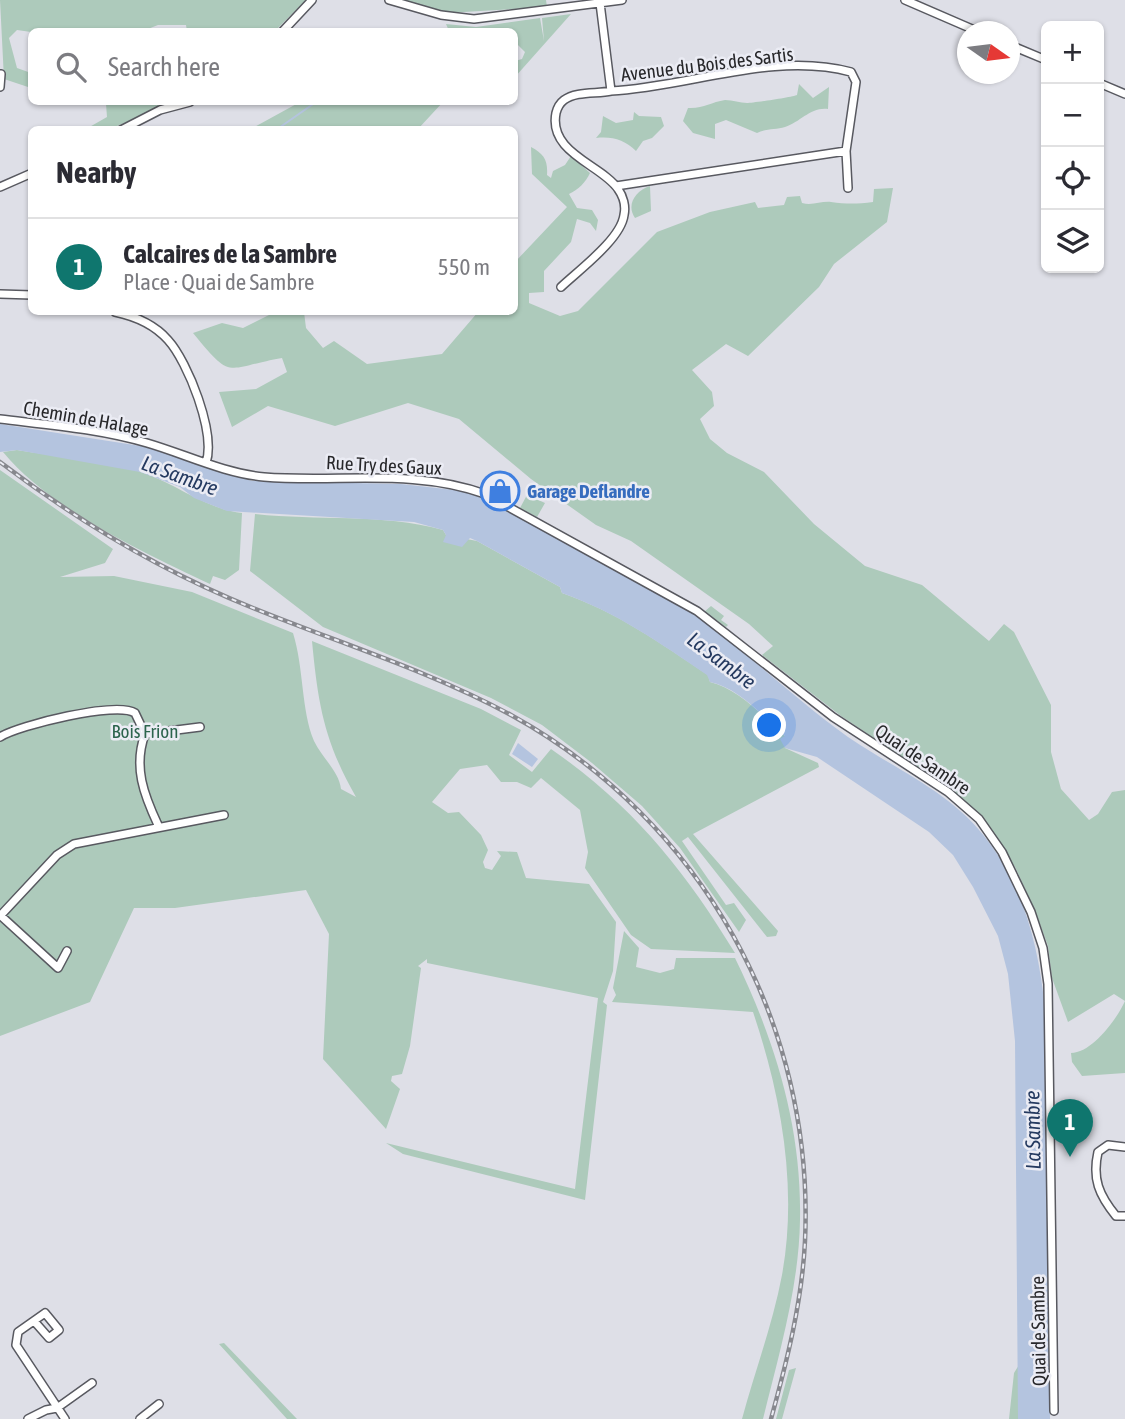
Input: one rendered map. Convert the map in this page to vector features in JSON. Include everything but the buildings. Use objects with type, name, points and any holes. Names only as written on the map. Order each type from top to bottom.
[{"type":"street","points":[[286,28],[312,0]]},
{"type":"street","points":[[389,0],[442,15],[474,19],[622,0]]},
{"type":"street","points":[[905,0],[957,22]]},
{"type":"street","name":"Avenue du Bois des Sartis","points":[[600,3],[611,91]]},
{"type":"street","points":[[1020,49],[1041,58]]},
{"type":"street","name":"Avenue du Bois des Sartis","points":[[616,186],[575,155],[555,125],[557,109],[563,100],[574,96],[782,68],[851,72],[856,82],[846,151],[848,188]]},
{"type":"street","points":[[0,86],[1,74]]},
{"type":"street","points":[[1101,84],[1125,94]]},
{"type":"street","points":[[129,126],[160,110],[179,105]]},
{"type":"street","points":[[561,287],[619,229],[624,215],[623,200],[616,186],[846,151]]},
{"type":"street","points":[[0,187],[28,175]]},
{"type":"street","points":[[0,294],[28,295]]},
{"type":"street","points":[[123,315],[153,327],[168,339],[181,358],[206,426],[210,443],[206,463]]},
{"type":"street","name":"Chemin de Halage","points":[[0,419],[129,439],[206,463]]},
{"type":"street","name":"Rue Try des Gaux","points":[[206,463],[264,477],[405,479],[472,489],[650,583],[732,636]]},
{"type":"street","name":"Quai de Sambre","points":[[732,636],[833,717],[964,805],[990,833],[1023,892],[1042,948],[1048,984],[1054,1411]]},
{"type":"street","points":[[0,737],[15,728],[46,720],[121,709],[135,713],[145,734],[139,756],[140,777],[158,825]]},
{"type":"street","points":[[145,734],[200,727]]},
{"type":"street","points":[[67,951],[58,968],[0,915],[66,849],[83,841],[158,825],[224,815]]},
{"type":"street","points":[[1125,1147],[1108,1145],[1098,1152],[1094,1171],[1100,1198],[1116,1216],[1125,1216]]},
{"type":"street","points":[[34,1321],[49,1338],[59,1330],[45,1313],[18,1332],[16,1345],[65,1419]]},
{"type":"street","points":[[28,1419],[57,1408],[92,1383]]},
{"type":"street","points":[[140,1419],[159,1404]]},
{"type":"green space","points":[[0,0],[306,0],[278,28],[186,28],[186,25],[158,25],[150,28],[17,30],[9,38],[17,68],[28,72],[28,87],[4,79]]},
{"type":"green space","points":[[401,0],[546,0],[547,7],[447,13]]},
{"type":"green space","points":[[571,14],[518,74],[518,60],[522,59],[525,52],[518,45],[518,28],[448,28],[446,24],[476,27],[540,18],[544,41],[542,18]]},
{"type":"green space","points":[[799,84],[813,98],[829,87],[828,109],[811,112],[791,125],[757,133],[726,120],[715,124],[715,139],[693,133],[683,121],[688,108],[725,100],[747,103],[794,96],[797,95]]},
{"type":"green space","points":[[106,105],[167,105],[117,126],[91,126],[107,117]]},
{"type":"green space","points":[[295,105],[440,105],[421,126],[256,126]]},
{"type":"green space","points":[[634,112],[639,116],[661,117],[664,126],[652,138],[643,141],[636,151],[618,140],[596,138],[601,132],[603,116],[616,123],[633,120]]},
{"type":"green space","points":[[531,147],[544,158],[547,175],[551,178],[553,171],[565,165],[571,156],[590,173],[576,190],[569,194],[577,208],[592,210],[598,220],[596,231],[590,223],[577,219],[571,242],[544,271],[544,292],[529,293],[529,303],[560,316],[578,311],[657,232],[710,212],[755,202],[758,208],[784,205],[787,197],[800,196],[802,203],[806,204],[867,203],[873,202],[874,189],[893,188],[887,222],[834,264],[819,287],[748,356],[726,344],[692,370],[712,392],[714,406],[700,419],[710,439],[727,453],[764,472],[814,524],[865,566],[922,585],[989,641],[1004,624],[1014,632],[1051,705],[1051,752],[1061,789],[1089,820],[1098,814],[1112,792],[1125,790],[1125,1001],[1114,994],[1068,1022],[1052,978],[1048,946],[1034,908],[1015,867],[982,817],[937,780],[841,716],[762,655],[773,646],[749,624],[631,541],[596,525],[531,479],[459,419],[408,403],[335,426],[268,406],[232,427],[219,392],[256,389],[287,372],[282,358],[231,368],[216,359],[193,333],[222,323],[243,328],[269,315],[304,315],[306,328],[323,348],[334,341],[367,364],[442,354],[475,315],[518,315],[518,259],[567,207],[532,174]]},
{"type":"green space","points":[[650,186],[651,211],[635,218],[632,203],[640,191]]},
{"type":"green space","points":[[17,450],[129,468],[216,507],[242,513],[239,570],[225,580],[213,576],[210,584],[128,543],[45,492],[3,452]]},
{"type":"green space","name":"Bois Frion","points":[[0,470],[113,549],[105,563],[60,577],[114,576],[192,592],[293,633],[310,729],[317,747],[337,776],[341,789],[356,797],[336,758],[324,722],[312,641],[481,709],[521,730],[509,755],[532,772],[551,749],[607,793],[676,866],[735,953],[651,949],[631,935],[585,868],[588,852],[580,810],[541,778],[531,788],[517,782],[501,782],[487,765],[460,769],[432,802],[448,813],[459,812],[481,835],[488,850],[483,862],[485,868],[492,870],[501,856],[497,851],[517,852],[526,878],[589,884],[616,922],[613,971],[603,1002],[607,1005],[585,1200],[403,1154],[386,1143],[575,1189],[598,998],[427,963],[427,959],[418,966],[421,968],[410,1046],[402,1074],[392,1076],[391,1081],[400,1089],[386,1129],[323,1059],[329,934],[306,890],[175,908],[134,908],[90,1002],[0,1036]]},
{"type":"green space","points":[[527,495],[545,503],[537,517],[520,508]]},
{"type":"green space","points":[[255,514],[396,521],[443,530],[446,535],[477,541],[560,587],[562,593],[601,609],[638,629],[708,675],[710,682],[731,691],[751,705],[786,737],[785,748],[818,763],[819,767],[693,834],[778,931],[776,936],[767,937],[688,837],[682,841],[726,905],[734,903],[746,920],[739,932],[680,848],[642,806],[542,725],[491,698],[323,627],[250,571]]},
{"type":"green space","points":[[711,606],[724,616],[721,620],[728,625],[726,627],[704,612]]},
{"type":"green space","points":[[624,931],[639,948],[636,967],[660,973],[674,969],[676,958],[735,958],[774,1052],[791,1118],[800,1220],[796,1270],[787,1320],[763,1419],[742,1419],[782,1275],[788,1208],[779,1108],[763,1044],[753,1012],[612,1002],[616,995],[613,988]]},
{"type":"green space","points":[[1125,1001],[1125,1073],[1082,1076],[1072,1062],[1071,1053],[1079,1052],[1095,1041],[1116,1017]]},
{"type":"green space","points":[[224,1343],[297,1419],[287,1419],[219,1344]]},
{"type":"green space","points":[[1019,1365],[1018,1419],[1009,1419],[1014,1373]]},
{"type":"green space","points":[[796,1368],[782,1419],[776,1419],[789,1370]]},
{"type":"water","name":"La Sambre","points":[[0,424],[147,447],[252,481],[401,484],[463,491],[495,503],[690,611],[848,737],[941,795],[974,824],[1001,860],[1021,900],[1039,964],[1045,1009],[1050,1419],[1018,1419],[1015,1041],[1008,974],[998,936],[973,887],[953,855],[929,832],[817,757],[785,748],[780,739],[785,736],[750,704],[731,690],[710,682],[707,675],[655,640],[601,609],[562,593],[560,587],[477,541],[470,538],[462,547],[443,542],[446,535],[443,530],[414,522],[227,511],[194,498],[180,487],[140,472],[17,450],[0,452]]},
{"type":"water","points":[[518,743],[538,759],[532,767],[512,754]]},
{"type":"waterway","points":[[282,126],[312,105]]},
{"type":"railway","points":[[0,462],[91,525],[186,578],[253,608],[416,671],[511,715],[579,759],[639,811],[691,870],[733,936],[767,1007],[790,1082],[803,1160],[805,1241],[801,1286],[771,1419]]},
{"type":"place","name":"Garage Deflandre","points":[[500,491]]},
{"type":"place","name":"Calcaires de la Sambre","points":[[1070,1157]]}]
